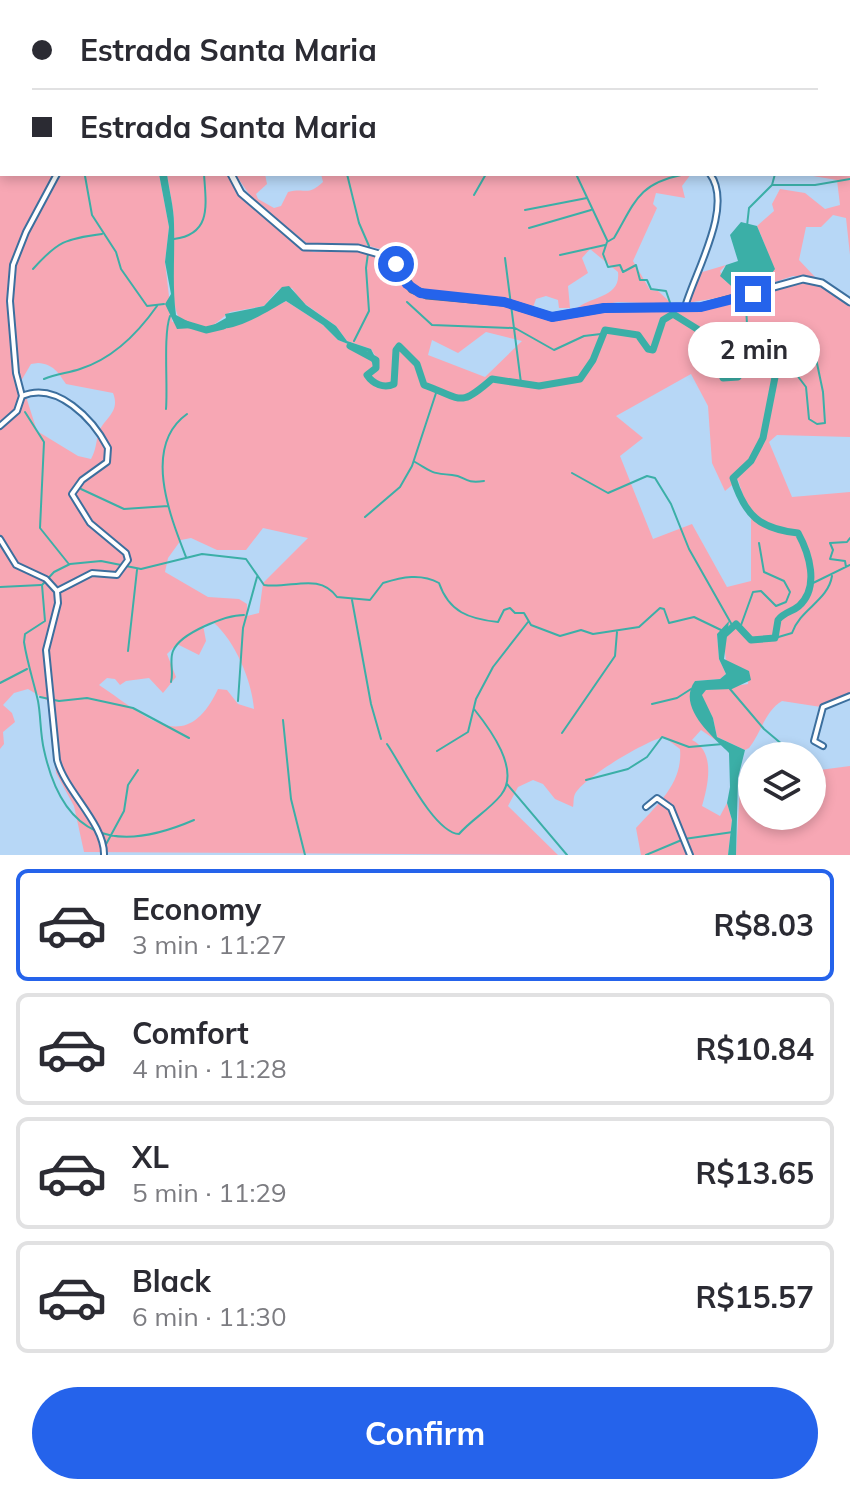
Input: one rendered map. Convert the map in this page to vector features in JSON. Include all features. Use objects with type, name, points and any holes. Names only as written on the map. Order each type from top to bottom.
[{"type":"street","points":[[0,426],[17,411],[22,396],[16,373],[11,276],[17,251],[56,176]]},
{"type":"street","points":[[232,176],[241,193],[304,247],[350,247],[379,254],[396,264],[412,289],[427,295],[504,302],[552,317],[604,308],[685,307],[734,300],[803,279],[822,283],[850,302]]},
{"type":"street","points":[[685,307],[718,209],[717,187],[711,176]]},
{"type":"street","points":[[22,396],[41,391],[55,394],[95,428],[108,448],[107,462],[82,480],[72,494],[90,523],[126,553],[128,560],[117,575],[92,573],[57,591]]},
{"type":"street","points":[[0,539],[16,565],[46,579],[57,591],[58,603],[46,650],[57,760],[61,773],[98,832],[104,855]]},
{"type":"street","points":[[816,742],[823,707],[850,696]]},
{"type":"street","points":[[646,807],[657,798],[668,804],[690,855]]},
{"type":"shaded area","points":[[0,176],[159,176],[169,227],[165,262],[172,322],[181,320],[175,302],[174,218],[167,176],[229,176],[250,205],[301,248],[314,252],[353,250],[379,256],[392,264],[405,284],[425,296],[502,304],[544,319],[601,310],[705,308],[802,282],[822,286],[850,305],[850,437],[777,435],[769,442],[792,497],[850,492],[850,697],[821,707],[782,701],[771,710],[753,742],[738,742],[738,747],[717,737],[713,718],[701,695],[706,690],[748,684],[749,671],[726,662],[724,642],[717,634],[719,659],[726,674],[720,679],[695,681],[691,700],[700,721],[717,741],[701,730],[692,740],[705,752],[707,761],[708,779],[702,806],[720,816],[727,803],[732,820],[728,855],[641,855],[636,828],[673,783],[680,761],[680,749],[664,737],[630,752],[590,779],[575,794],[573,807],[555,799],[543,784],[533,780],[518,787],[508,806],[558,855],[84,852],[74,806],[56,773],[48,701],[28,689],[14,693],[3,705],[12,713],[15,722],[3,732],[4,744],[0,749]],"holes":[[[292,288],[301,301],[336,326],[347,341],[371,349],[376,357],[374,367],[368,352],[338,340],[323,325],[286,301],[249,321],[211,327],[230,312],[264,306],[278,290]],[[486,332],[522,341],[485,377],[428,355],[432,340],[458,353]],[[38,363],[55,369],[66,384],[113,393],[115,406],[100,428],[91,459],[78,456],[37,431],[21,381],[31,364]],[[691,374],[708,406],[712,463],[725,491],[738,480],[751,519],[751,581],[727,587],[692,524],[653,539],[620,456],[643,438],[616,416]],[[263,528],[308,538],[263,583],[259,613],[247,616],[247,604],[239,599],[208,597],[165,572],[168,558],[181,540],[191,538],[217,550],[246,550]],[[214,623],[229,640],[241,662],[254,709],[238,704],[227,690],[218,689],[205,710],[192,722],[178,726],[163,724],[148,718],[99,685],[107,678],[115,679],[120,685],[126,681],[149,678],[163,693],[176,677],[167,654],[177,644],[199,655],[206,641],[203,625]]]},
{"type":"shaded area","points":[[159,176],[167,176],[173,212],[176,315],[191,323],[193,328],[177,329],[165,304],[171,294],[165,262],[169,227]]},
{"type":"shaded area","points":[[236,176],[265,176],[267,184],[256,194],[258,199],[274,208],[281,206],[288,192],[318,187],[323,182],[322,176],[690,176],[682,186],[685,198],[656,193],[653,204],[657,208],[633,261],[650,290],[658,291],[672,304],[618,302],[576,309],[610,292],[618,281],[618,272],[590,249],[582,258],[588,273],[568,286],[570,308],[559,308],[558,300],[546,296],[536,299],[532,310],[504,301],[436,293],[416,286],[388,253],[368,246],[308,244],[254,201]]},
{"type":"shaded area","points":[[813,176],[850,176],[850,255],[846,218],[833,215],[821,227],[806,227],[799,260],[815,277],[793,276],[735,295],[687,303],[699,273],[726,265],[720,271],[725,281],[742,290],[771,277],[767,251],[757,226],[774,211],[772,204],[780,189],[805,193],[825,209],[840,205],[837,180]]},
{"type":"shaded area","points":[[741,222],[757,226],[775,269],[766,281],[739,293],[720,276],[726,265],[738,261],[730,235]]},
{"type":"shaded area","points":[[289,286],[306,305],[336,326],[347,341],[371,349],[376,359],[374,368],[368,352],[338,340],[323,325],[286,301],[239,325],[219,329],[210,327],[226,318],[225,314],[264,306],[282,287]]},
{"type":"shaded area","points":[[729,621],[724,659],[749,671],[751,680],[732,689],[706,690],[702,695],[713,718],[717,737],[738,747],[736,855],[728,855],[732,820],[727,803],[729,753],[699,721],[690,701],[690,691],[695,681],[720,679],[726,674],[719,659],[717,634]]},
{"type":"shaded area","points":[[850,766],[850,855],[736,855],[738,821],[738,830],[826,830],[826,769]]},
{"type":"waterway","points":[[85,176],[92,215],[116,252],[121,269],[147,306],[164,304]]},
{"type":"waterway","points":[[174,239],[186,236],[201,224],[205,207],[204,176]]},
{"type":"waterway","points":[[347,176],[359,223],[369,246],[366,268],[369,311],[354,341]]},
{"type":"waterway","points":[[474,195],[485,176]]},
{"type":"waterway","points":[[577,176],[607,240]]},
{"type":"waterway","points":[[674,314],[666,291],[651,289],[647,280],[640,280],[636,265],[623,272],[620,265],[608,267],[603,254],[607,242],[614,238],[639,196],[655,184],[678,176]]},
{"type":"waterway","points":[[747,226],[749,208],[772,185],[774,176]]},
{"type":"waterway","points":[[773,185],[815,185],[850,179]]},
{"type":"waterway","points":[[525,210],[587,198]]},
{"type":"waterway","points":[[529,228],[591,210]]},
{"type":"waterway","points":[[33,269],[63,243],[102,234]]},
{"type":"waterway","points":[[560,255],[605,245]]},
{"type":"waterway","points":[[505,258],[521,383]]},
{"type":"waterway","points":[[745,288],[749,361]]},
{"type":"waterway","points":[[407,302],[432,325],[513,328]]},
{"type":"waterway","points":[[44,379],[103,359],[133,335],[157,306]]},
{"type":"waterway","points":[[350,346],[376,360],[376,368],[367,375],[376,383],[383,386],[394,384],[396,350],[399,346],[417,364],[424,385],[460,398],[473,394],[492,379],[539,386],[580,379],[593,360],[605,330],[638,335],[648,349],[653,350],[663,320],[673,314],[731,350],[734,360],[721,373],[723,378],[738,377],[757,351],[768,350],[795,358],[796,363],[776,372],[763,438],[751,461],[733,478],[743,502],[756,518],[774,528],[798,533],[809,560],[809,589],[799,606],[778,620],[775,638],[751,640],[736,624],[725,634]]},
{"type":"waterway","points":[[166,409],[170,316]]},
{"type":"waterway","points":[[186,324],[206,330],[223,326]]},
{"type":"waterway","points":[[515,328],[554,350],[584,336],[601,334]]},
{"type":"waterway","points":[[755,339],[786,335],[800,339],[814,349],[823,392],[825,423],[817,424],[809,419],[806,387],[790,366]]},
{"type":"waterway","points":[[365,517],[400,487],[412,466],[437,390]]},
{"type":"waterway","points":[[25,412],[44,442],[40,528],[68,563]]},
{"type":"waterway","points":[[186,557],[167,502],[163,462],[173,428],[187,414]]},
{"type":"waterway","points":[[415,462],[436,473],[484,481]]},
{"type":"waterway","points":[[572,473],[608,493],[647,476],[655,478],[671,504],[689,549],[732,625]]},
{"type":"waterway","points":[[81,489],[124,509],[168,506]]},
{"type":"waterway","points":[[846,567],[845,561],[830,559],[833,550],[830,543],[847,542],[850,538]]},
{"type":"waterway","points":[[740,628],[753,592],[761,591],[776,606],[786,602],[790,592],[784,581],[764,572],[759,543]]},
{"type":"waterway","points":[[194,820],[165,831],[116,836],[96,831],[78,820],[64,803],[44,750],[38,701],[24,642],[25,634],[45,621],[42,585],[54,572],[70,564],[101,561],[141,569],[202,554],[246,559],[264,585],[313,583],[330,589],[337,597],[370,600],[383,583],[404,578],[425,578],[439,583],[448,601],[469,616],[498,622],[504,610],[510,608],[515,613],[524,613],[531,625],[560,636],[581,630],[593,634],[639,627],[660,608],[664,609],[669,623],[694,617],[721,630]]},
{"type":"waterway","points":[[809,585],[850,565]]},
{"type":"waterway","points":[[128,651],[137,570]]},
{"type":"waterway","points":[[775,638],[792,633],[801,617],[825,592],[832,576]]},
{"type":"waterway","points":[[238,701],[243,628],[257,577]]},
{"type":"waterway","points":[[0,587],[41,585]]},
{"type":"waterway","points":[[352,600],[371,704],[381,739]]},
{"type":"waterway","points":[[171,682],[172,655],[177,644],[204,626],[244,615]]},
{"type":"waterway","points":[[437,751],[468,732],[476,699],[493,667],[528,622]]},
{"type":"waterway","points":[[562,733],[615,656],[617,632]]},
{"type":"waterway","points":[[0,683],[27,669]]},
{"type":"waterway","points":[[652,704],[677,698],[691,689]]},
{"type":"waterway","points":[[730,689],[764,729],[779,742]]},
{"type":"waterway","points":[[40,697],[59,701],[87,698],[133,708],[189,738]]},
{"type":"waterway","points":[[387,744],[429,810],[449,831],[459,834],[501,795],[506,785],[507,774],[501,750],[474,709]]},
{"type":"waterway","points":[[283,720],[291,799],[305,855]]},
{"type":"waterway","points":[[586,780],[628,769],[647,757],[662,737],[689,747],[723,744]]},
{"type":"waterway","points":[[104,848],[124,811],[128,785],[138,770]]},
{"type":"waterway","points":[[507,784],[567,855]]},
{"type":"waterway","points":[[646,855],[684,839],[733,832]]},
{"type":"route","points":[[396,264],[407,284],[420,293],[504,302],[543,317],[604,308],[701,307],[753,294]]}]
